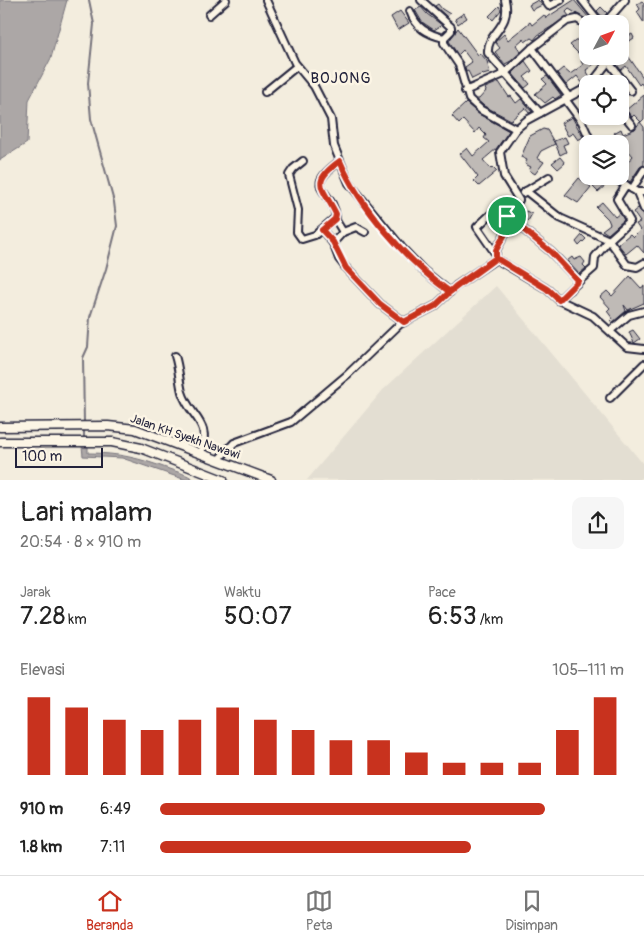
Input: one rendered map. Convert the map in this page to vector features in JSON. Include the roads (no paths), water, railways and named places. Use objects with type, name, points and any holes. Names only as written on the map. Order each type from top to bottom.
[{"type":"main road","name":"Jalan KH Syekh Nawawi","points":[[0,427],[122,427],[218,459],[271,480]]},
{"type":"main road","name":"Jalan KH Syekh Nawawi","points":[[0,442],[112,442],[140,448],[223,480]]},
{"type":"street","points":[[266,0],[297,66],[314,86],[331,119],[334,146],[350,182],[386,230],[424,271],[450,292]]},
{"type":"street","points":[[421,0],[451,27],[451,30],[444,38],[444,44],[459,65],[465,91],[469,99],[481,110],[516,129]]},
{"type":"street","points":[[505,0],[504,24],[489,41],[488,53],[504,74],[540,113]]},
{"type":"street","points":[[544,0],[549,6],[561,0]]},
{"type":"street","points":[[582,0],[595,15]]},
{"type":"street","points":[[611,15],[625,0]]},
{"type":"street","points":[[209,15],[224,1]]},
{"type":"street","points":[[410,11],[415,24],[420,28],[444,38]]},
{"type":"street","points":[[465,91],[504,74],[532,48],[570,20],[579,20]]},
{"type":"street","points":[[532,48],[567,98],[588,135]]},
{"type":"street","points":[[612,65],[631,91]]},
{"type":"street","points":[[265,92],[297,66]]},
{"type":"street","points":[[218,459],[234,443],[291,422],[348,374],[404,322],[435,306],[496,256],[505,234],[507,216],[518,203],[519,196],[504,176],[500,162],[500,152],[516,129],[540,113],[579,92]]},
{"type":"street","points":[[629,121],[632,125]]},
{"type":"street","points":[[340,161],[326,171],[320,179],[320,186],[336,214],[335,219],[343,232]]},
{"type":"street","points":[[303,162],[293,169],[289,175],[298,210],[297,232],[302,239],[309,238],[335,219]]},
{"type":"street","points":[[559,300],[594,268],[596,257],[609,240],[630,221],[617,199],[635,189],[644,170]]},
{"type":"street","points":[[519,196],[549,177]]},
{"type":"street","points":[[635,189],[644,209]]},
{"type":"street","points":[[526,191],[560,218],[609,240],[627,265],[637,267],[644,263]]},
{"type":"street","points":[[490,215],[477,228],[496,256],[547,289],[559,300],[593,316],[627,347],[644,350]]},
{"type":"street","points":[[507,216],[551,252],[578,281]]},
{"type":"street","points":[[333,242],[343,232],[356,227],[365,232]]},
{"type":"street","points":[[322,230],[333,242],[346,268],[380,304],[404,322]]},
{"type":"street","points":[[610,331],[630,315],[644,311]]},
{"type":"street","points":[[176,356],[182,393],[204,429],[205,442],[201,453]]},
{"type":"street","points":[[610,398],[644,364]]},
{"type":"waterway","points":[[84,423],[83,358],[88,347],[90,317],[106,269],[117,226],[114,202],[91,119],[88,83],[94,24],[89,0]]},
{"type":"waterway","points":[[84,430],[84,437]]},
{"type":"district","name":"BOJONG","points":[[341,78]]}]
